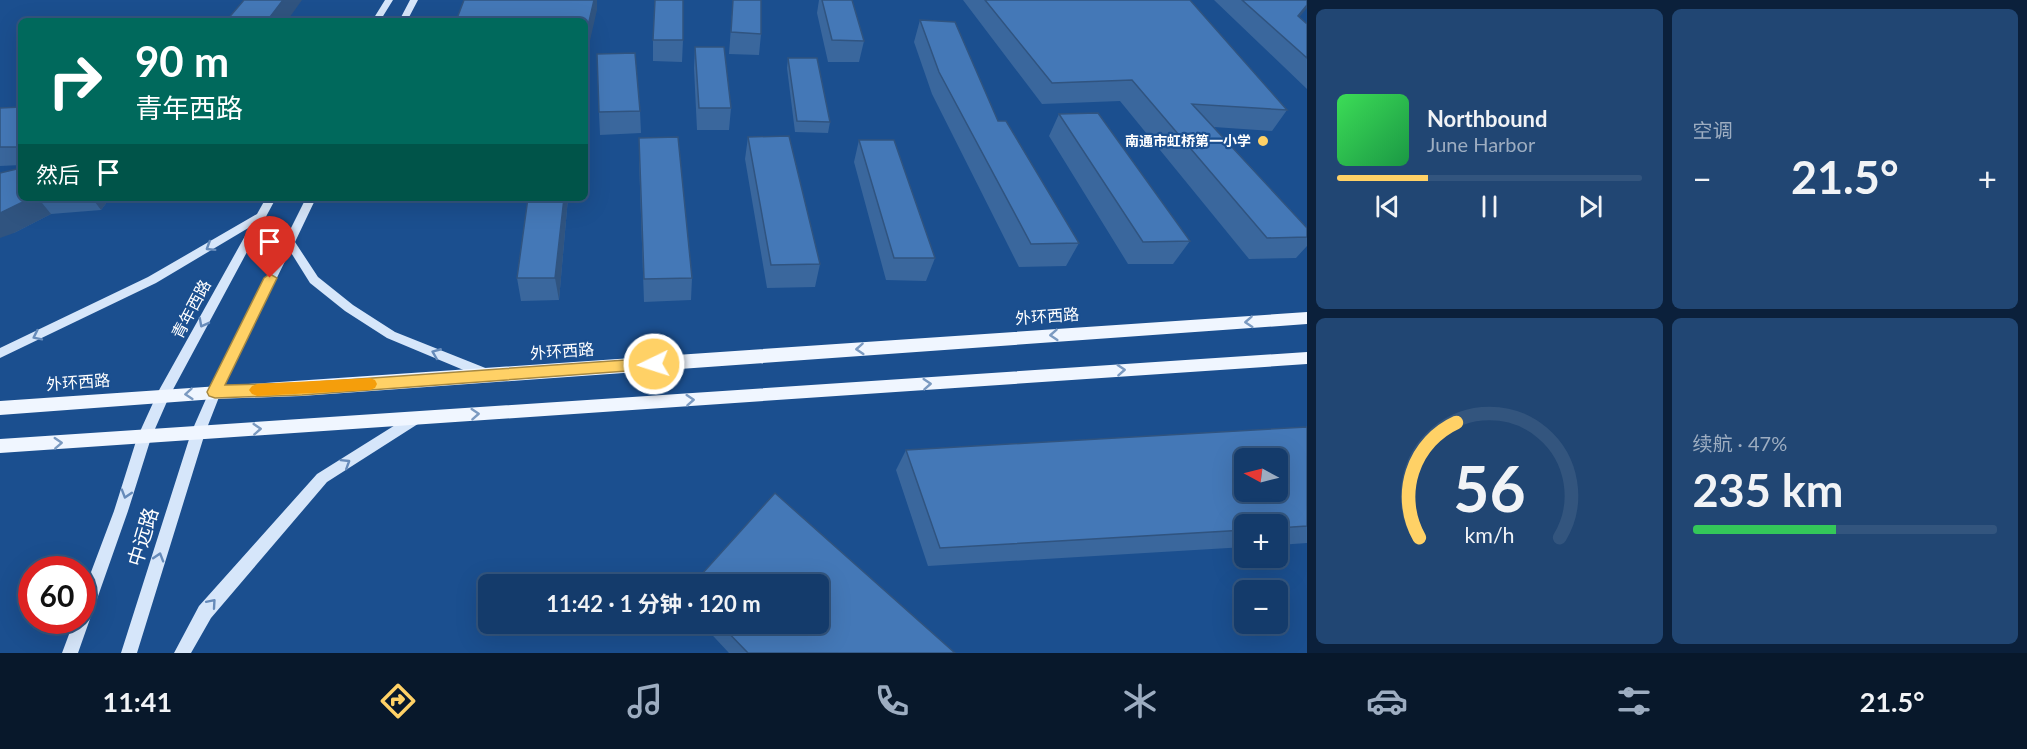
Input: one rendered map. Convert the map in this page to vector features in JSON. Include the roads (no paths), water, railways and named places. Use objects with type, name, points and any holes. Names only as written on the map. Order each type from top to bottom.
[{"type":"main road","points":[[378,18],[389,0]]},
{"type":"main road","points":[[405,18],[414,0]]},
{"type":"main road","name":"青年西路","points":[[144,438],[163,396],[269,201]]},
{"type":"main road","points":[[198,433],[215,392],[309,201]]},
{"type":"main road","points":[[0,353],[152,280],[260,216]]},
{"type":"main road","points":[[289,241],[314,280],[350,308],[391,335],[490,375]]},
{"type":"main road","name":"外环西路","points":[[0,408],[1307,318]]},
{"type":"main road","points":[[0,446],[1307,358]]},
{"type":"main road","points":[[182,653],[205,612],[322,478],[416,418]]},
{"type":"main road","name":"中远路","points":[[129,653],[198,433]]},
{"type":"main road","name":"中远路","points":[[96,581],[144,438]]},
{"type":"main road","name":"中远路","points":[[70,653],[77,634]]},
{"type":"place","name":"南通市虹桥第一小学","points":[[1263,141]]}]
